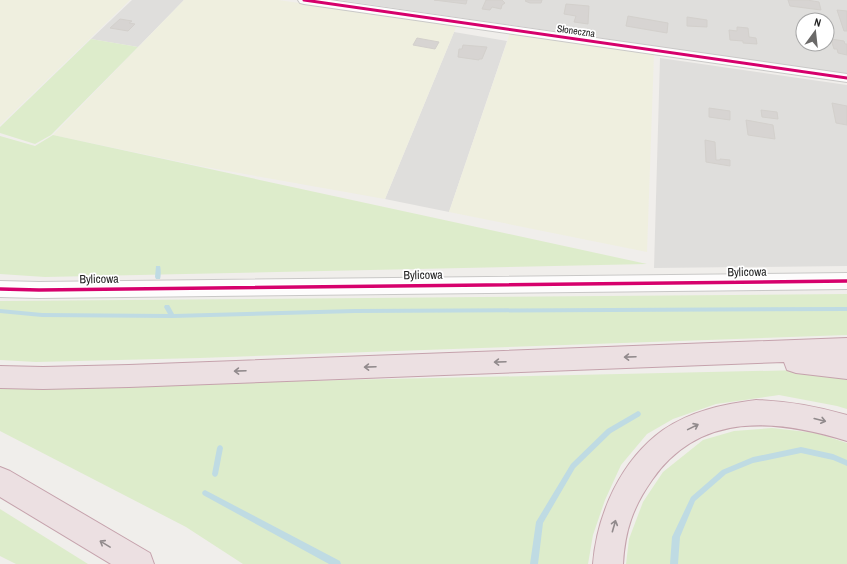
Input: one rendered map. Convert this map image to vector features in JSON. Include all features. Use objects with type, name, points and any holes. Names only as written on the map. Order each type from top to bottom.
[{"type":"highway","points":[[0,377],[43,378],[128,376],[847,349]]},
{"type":"highway","points":[[669,355],[766,359],[847,368]]},
{"type":"highway","points":[[608,564],[614,526],[622,505],[634,481],[643,468],[663,446],[687,430],[724,416],[754,412],[773,412],[806,416],[847,428]]},
{"type":"highway","points":[[0,481],[139,564]]},
{"type":"street","name":"Słoneczna","points":[[304,0],[847,78]]},
{"type":"street","name":"Bylicowa","points":[[0,289],[39,290],[847,281]]},
{"type":"shaded area","points":[[132,0],[184,0],[138,47],[91,39]]},
{"type":"shaded area","points":[[339,0],[847,0],[847,74]]},
{"type":"shaded area","points":[[454,32],[507,41],[449,212],[385,199]]},
{"type":"shaded area","points":[[660,58],[847,85],[847,266],[654,268]]},
{"type":"green space","points":[[0,0],[130,0],[0,125]]},
{"type":"green space","points":[[184,0],[278,0],[457,25],[385,199],[200,166],[53,135]]},
{"type":"green space","points":[[510,33],[654,54],[647,252],[449,212]]},
{"type":"green space","points":[[91,39],[138,47],[51,135],[35,144],[0,133],[0,127]]},
{"type":"green space","points":[[53,135],[647,264],[45,277],[0,274],[0,136],[35,146]]},
{"type":"green space","points":[[847,294],[847,335],[200,358],[36,362],[0,360],[0,301]]},
{"type":"green space","points":[[803,370],[847,376],[847,409],[779,395],[716,404],[673,419],[647,434],[621,465],[605,500],[593,535],[588,564],[243,564],[186,527],[0,431],[0,389],[111,385]]},
{"type":"green space","points":[[772,428],[816,433],[847,443],[847,564],[626,564],[629,539],[643,502],[663,472],[703,440],[734,431]]},
{"type":"green space","points":[[0,509],[88,564],[16,564],[0,556]]},
{"type":"building","points":[[434,0],[467,0],[466,4]]},
{"type":"building","points":[[486,0],[502,0],[505,3],[502,5],[501,9],[492,7],[490,10],[482,9]]},
{"type":"building","points":[[542,0],[541,3],[530,3],[525,1]]},
{"type":"building","points":[[788,0],[807,0],[819,2],[821,10],[790,6]]},
{"type":"building","points":[[566,4],[589,6],[588,24],[574,22],[576,16],[564,14]]},
{"type":"building","points":[[837,10],[847,11],[847,31],[844,31]]},
{"type":"building","points":[[628,16],[668,23],[667,33],[626,26]]},
{"type":"building","points":[[687,17],[707,20],[707,27],[687,26]]},
{"type":"building","points":[[120,19],[132,21],[129,23],[135,24],[128,31],[110,28]]},
{"type":"building","points":[[737,27],[748,28],[749,37],[756,38],[757,44],[730,40],[729,30],[737,31]]},
{"type":"building","points":[[417,38],[439,42],[435,49],[413,45]]},
{"type":"building","points":[[835,40],[844,41],[845,44],[847,44],[847,55],[838,53],[837,49],[835,49]]},
{"type":"building","points":[[463,45],[487,47],[482,59],[479,60],[458,57],[459,49],[462,49]]},
{"type":"building","points":[[832,103],[847,106],[847,125],[836,123]]},
{"type":"building","points":[[709,108],[730,111],[730,120],[709,117]]},
{"type":"building","points":[[761,110],[777,112],[778,119],[762,117]]},
{"type":"building","points":[[746,120],[773,125],[775,139],[748,135]]},
{"type":"building","points":[[705,140],[715,142],[716,160],[730,160],[730,166],[706,162]]},
{"type":"waterway","points":[[158,268],[158,277]]},
{"type":"waterway","points":[[167,307],[172,316]]},
{"type":"waterway","points":[[172,316],[355,311],[847,309]]},
{"type":"waterway","points":[[0,311],[42,315],[172,316]]},
{"type":"waterway","points":[[534,564],[540,522],[573,466],[609,431],[638,414]]},
{"type":"waterway","points":[[215,474],[220,448]]},
{"type":"waterway","points":[[674,564],[676,537],[693,499],[724,472],[753,460],[801,450],[833,457],[847,463]]},
{"type":"waterway","points":[[205,493],[337,564]]},
{"type":"cycle path","points":[[304,0],[847,78]]},
{"type":"cycle path","points":[[0,289],[39,290],[847,281]]}]
